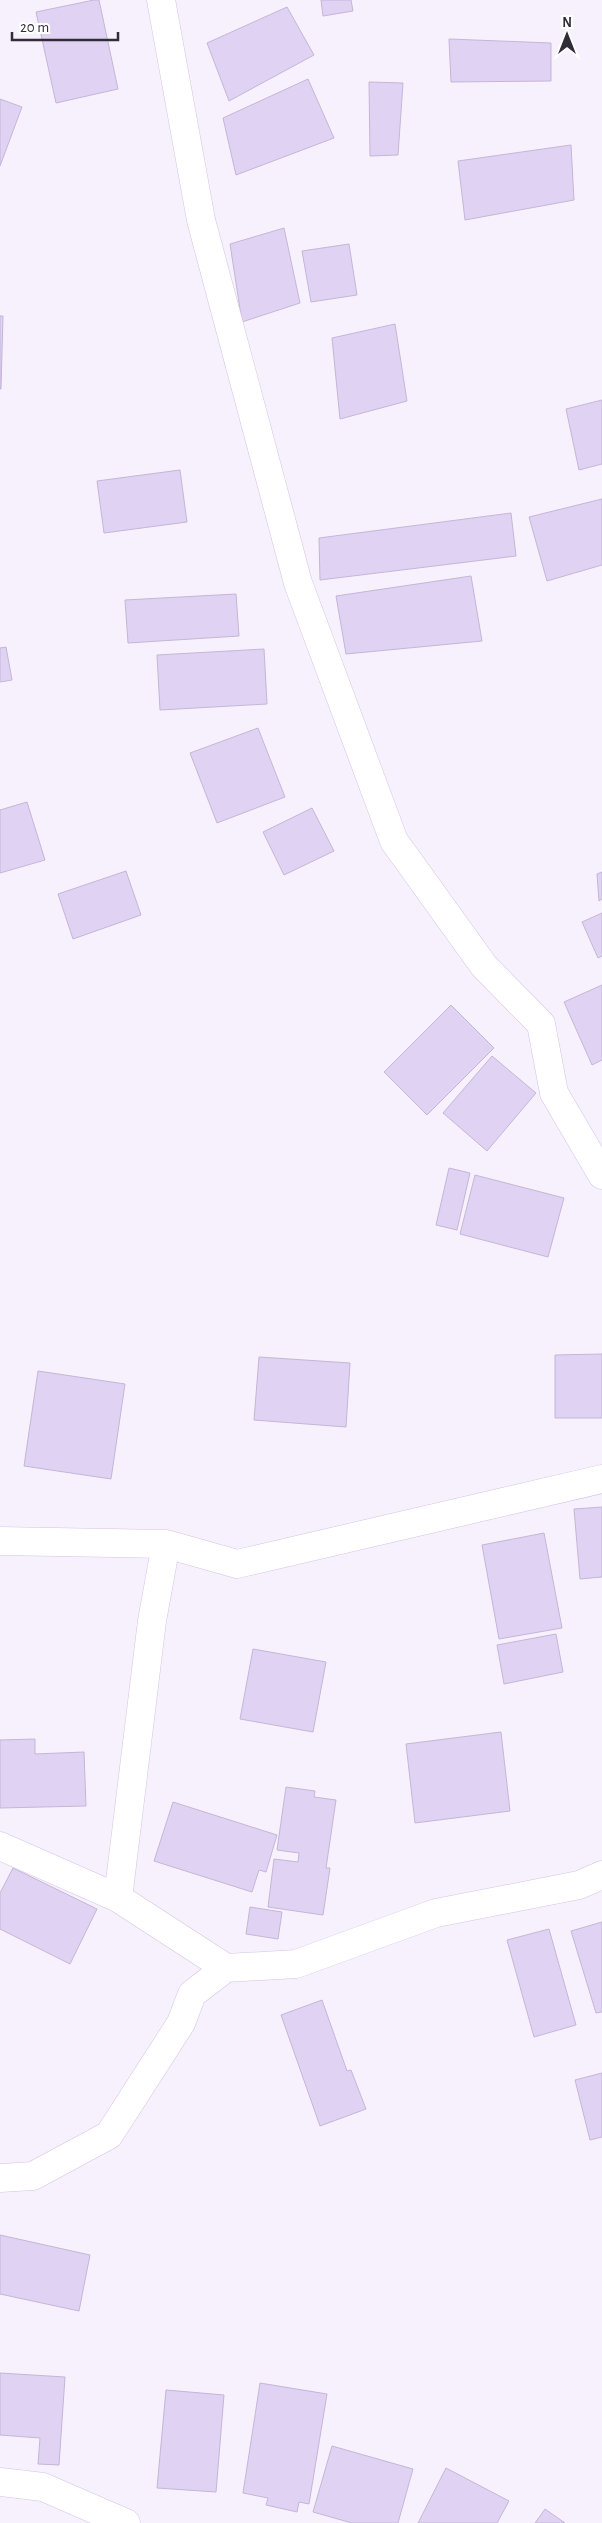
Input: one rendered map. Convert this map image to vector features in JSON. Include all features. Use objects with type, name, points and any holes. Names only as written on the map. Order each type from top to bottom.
[{"type":"street","points":[[161,0],[201,220],[298,583],[394,841],[484,966],[541,1024],[554,1092],[602,1175]]},
{"type":"street","points":[[0,1540],[166,1544],[237,1564],[602,1479]]},
{"type":"street","points":[[118,1898],[152,1621],[166,1544]]},
{"type":"street","points":[[0,1846],[118,1898],[226,1968]]},
{"type":"street","points":[[0,2178],[33,2176],[109,2135],[181,2023],[192,1994],[226,1968],[296,1964],[436,1913],[579,1885],[602,1875]]},
{"type":"street","points":[[0,2482],[43,2487],[126,2523]]},
{"type":"building","points":[[99,0],[118,89],[56,103],[36,12]]},
{"type":"building","points":[[321,0],[351,0],[353,11],[323,16]]},
{"type":"building","points":[[287,7],[314,55],[229,101],[207,43]]},
{"type":"building","points":[[449,39],[551,43],[551,81],[451,82]]},
{"type":"building","points":[[308,79],[334,138],[236,175],[223,118]]},
{"type":"building","points":[[369,82],[403,83],[398,155],[370,156]]},
{"type":"building","points":[[0,99],[22,107],[0,166]]},
{"type":"building","points":[[571,145],[574,200],[465,220],[458,161]]},
{"type":"building","points":[[284,228],[300,303],[242,322],[230,244]]},
{"type":"building","points":[[349,244],[357,295],[311,302],[302,251]]},
{"type":"building","points":[[0,316],[3,316],[1,389],[0,389]]},
{"type":"building","points":[[395,324],[407,401],[340,419],[332,338]]},
{"type":"building","points":[[602,400],[602,464],[579,470],[566,409]]},
{"type":"building","points":[[180,470],[187,522],[104,533],[97,481]]},
{"type":"building","points":[[602,499],[602,565],[547,581],[529,517]]},
{"type":"building","points":[[511,513],[516,556],[320,580],[319,538]]},
{"type":"building","points":[[471,576],[482,641],[346,654],[336,596]]},
{"type":"building","points":[[236,594],[239,636],[128,643],[125,600]]},
{"type":"building","points":[[6,647],[12,680],[0,682],[0,648]]},
{"type":"building","points":[[264,649],[267,704],[160,710],[157,655]]},
{"type":"building","points":[[258,728],[285,797],[217,823],[190,753]]},
{"type":"building","points":[[27,802],[45,860],[0,873],[0,810]]},
{"type":"building","points":[[312,808],[334,851],[284,875],[263,832]]},
{"type":"building","points":[[126,871],[141,915],[73,939],[58,894]]},
{"type":"building","points":[[602,872],[602,899],[599,901],[597,874]]},
{"type":"building","points":[[602,913],[602,956],[598,958],[582,922]]},
{"type":"building","points":[[602,985],[602,1060],[592,1065],[564,1002]]},
{"type":"building","points":[[451,1005],[494,1048],[427,1115],[384,1072]]},
{"type":"building","points":[[492,1056],[536,1093],[487,1151],[443,1113]]},
{"type":"building","points":[[449,1168],[470,1173],[457,1230],[436,1225]]},
{"type":"building","points":[[475,1175],[564,1198],[548,1257],[460,1234]]},
{"type":"building","points":[[602,1354],[602,1418],[555,1418],[555,1355]]},
{"type":"building","points":[[259,1357],[350,1363],[346,1427],[254,1420]]},
{"type":"building","points":[[38,1371],[125,1384],[111,1479],[24,1466]]},
{"type":"building","points":[[602,1507],[602,1577],[580,1579],[574,1509]]},
{"type":"building","points":[[544,1533],[562,1628],[499,1639],[482,1545]]},
{"type":"building","points":[[556,1634],[563,1672],[504,1684],[497,1645]]},
{"type":"building","points":[[253,1649],[326,1662],[313,1732],[240,1719]]},
{"type":"building","points":[[501,1732],[510,1811],[415,1823],[406,1744]]},
{"type":"building","points":[[35,1739],[35,1754],[84,1752],[86,1806],[0,1808],[0,1740]]},
{"type":"building","points":[[286,1787],[315,1791],[314,1797],[336,1800],[326,1868],[330,1868],[323,1915],[268,1907],[274,1859],[298,1862],[299,1853],[277,1850]]},
{"type":"building","points":[[173,1802],[277,1835],[266,1872],[259,1870],[252,1892],[154,1861]]},
{"type":"building","points":[[13,1868],[97,1909],[70,1964],[0,1929],[0,1893]]},
{"type":"building","points":[[250,1907],[282,1912],[278,1939],[246,1934]]},
{"type":"building","points":[[602,1922],[602,2012],[596,2013],[571,1931]]},
{"type":"building","points":[[549,1929],[576,2025],[534,2037],[507,1940]]},
{"type":"building","points":[[322,2000],[347,2071],[351,2070],[366,2109],[320,2126],[281,2015]]},
{"type":"building","points":[[602,2073],[602,2137],[590,2140],[575,2080]]},
{"type":"building","points":[[0,2235],[90,2255],[79,2311],[0,2294]]},
{"type":"building","points":[[0,2373],[65,2377],[59,2465],[38,2464],[40,2438],[0,2435]]},
{"type":"building","points":[[260,2383],[327,2394],[309,2504],[299,2502],[297,2512],[266,2505],[268,2498],[243,2493]]},
{"type":"building","points":[[166,2390],[224,2395],[216,2492],[157,2488]]},
{"type":"building","points":[[332,2446],[413,2469],[398,2523],[352,2523],[313,2512]]},
{"type":"building","points":[[446,2468],[509,2501],[497,2523],[418,2523]]},
{"type":"building","points":[[545,2509],[565,2523],[535,2523]]}]
